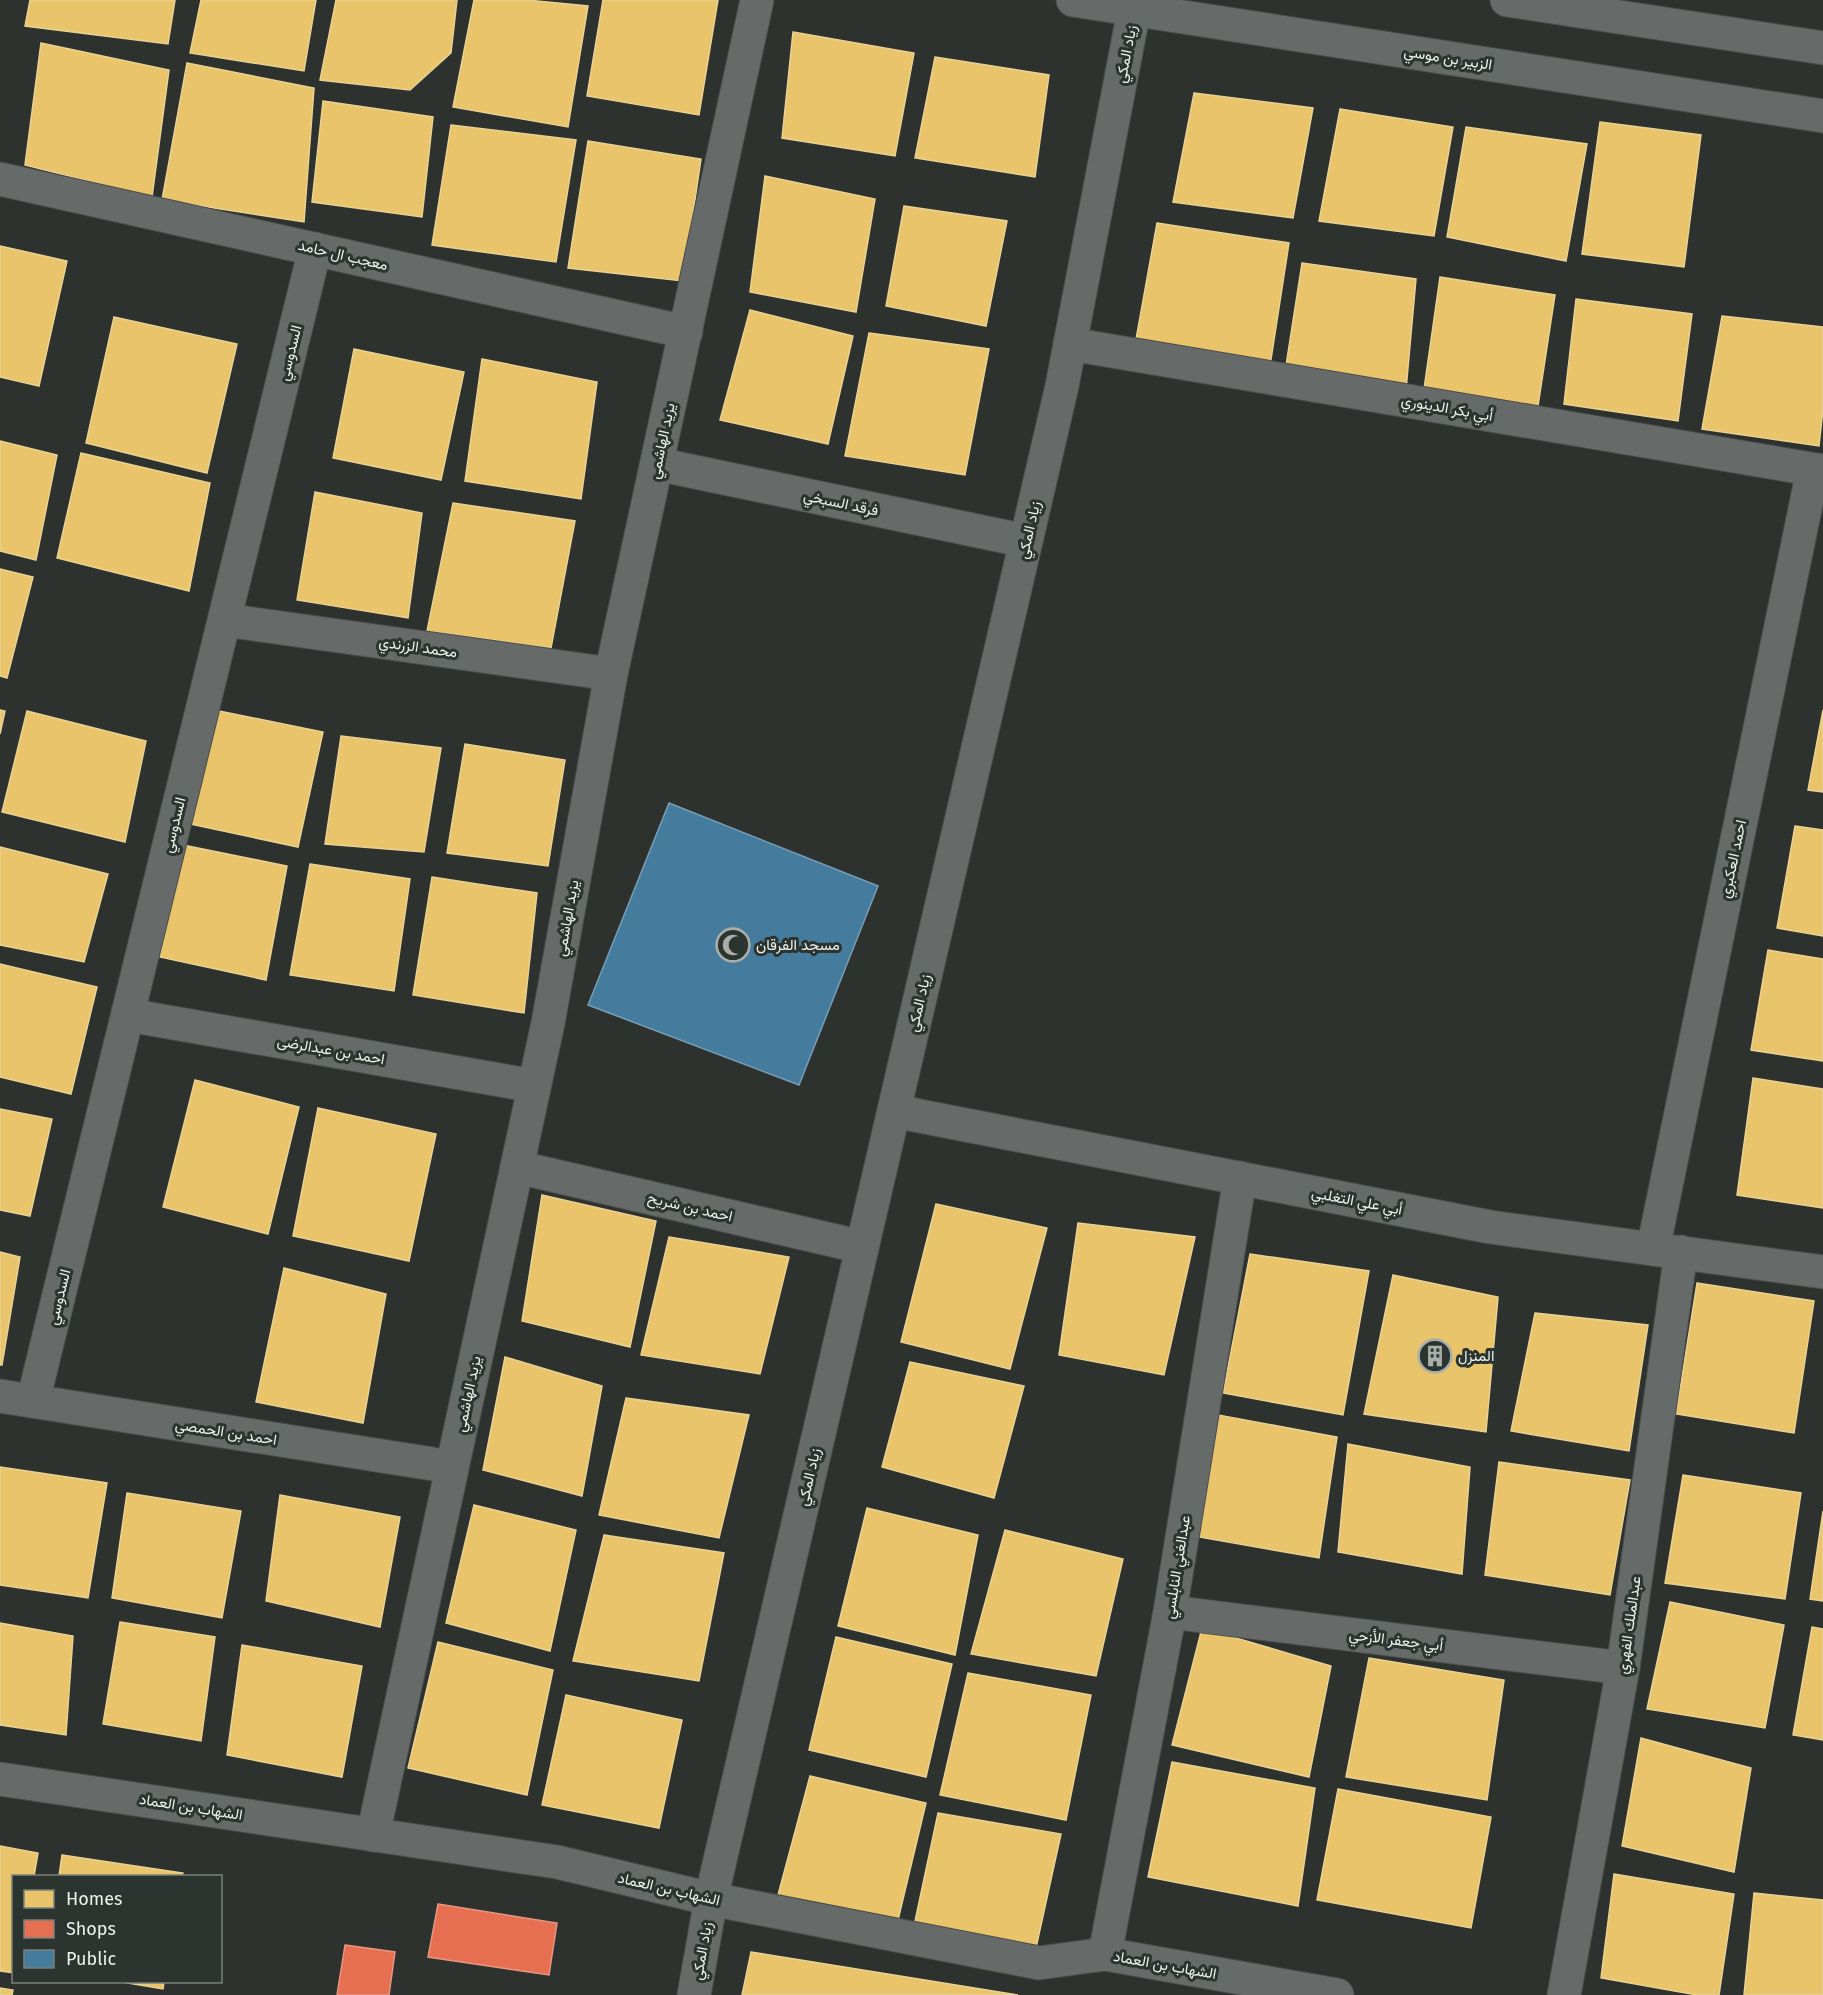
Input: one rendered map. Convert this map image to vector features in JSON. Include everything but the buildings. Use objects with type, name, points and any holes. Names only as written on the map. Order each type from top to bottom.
[{"type":"street","name":"يزيد الهاشمي","points":[[373,1835],[548,1023],[611,674],[757,0]]},
{"type":"street","name":"الزبير بن موسي","points":[[1073,0],[1135,5],[1823,116]]},
{"type":"street","points":[[1507,0],[1633,9],[1823,48]]},
{"type":"street","name":"زياد المكي","points":[[694,1995],[711,1899],[1070,344],[1135,5]]},
{"type":"street","name":"معجب ال حامد","points":[[0,179],[686,332]]},
{"type":"street","name":"السدوسي","points":[[33,1401],[315,249]]},
{"type":"street","name":"أبي بكر الدينوري","points":[[1070,344],[1818,470]]},
{"type":"street","name":"فرقد السبخي","points":[[657,464],[1026,541]]},
{"type":"street","name":"احمد العكبري","points":[[1667,1251],[1818,470]]},
{"type":"street","name":"محمد الزرندي","points":[[225,620],[611,674]]},
{"type":"street","name":"احمد بن عبدالرضى","points":[[128,1015],[534,1086]]},
{"type":"street","name":"أبي علي التغلبي","points":[[894,1111],[1490,1227],[1823,1272]]},
{"type":"street","name":"احمد بن شريح","points":[[517,1167],[862,1247]]},
{"type":"street","name":"عبدالغني النابلسي","points":[[1105,1954],[1170,1612],[1240,1178]]},
{"type":"street","name":"عبدالملك الفهري","points":[[1564,1995],[1623,1668],[1667,1251]]},
{"type":"street","name":"احمد بن الحمصي","points":[[0,1396],[452,1467]]},
{"type":"street","name":"أبي جعفر الأزحي","points":[[1170,1612],[1623,1668]]},
{"type":"street","name":"الشهاب بن العماد","points":[[0,1779],[557,1862],[711,1899],[1039,1963],[1105,1954],[1337,1995]]},
{"type":"place","name":"مسجد الفرقان","points":[[733,945]]},
{"type":"place","name":"المنزل","points":[[1435,1356]]}]
